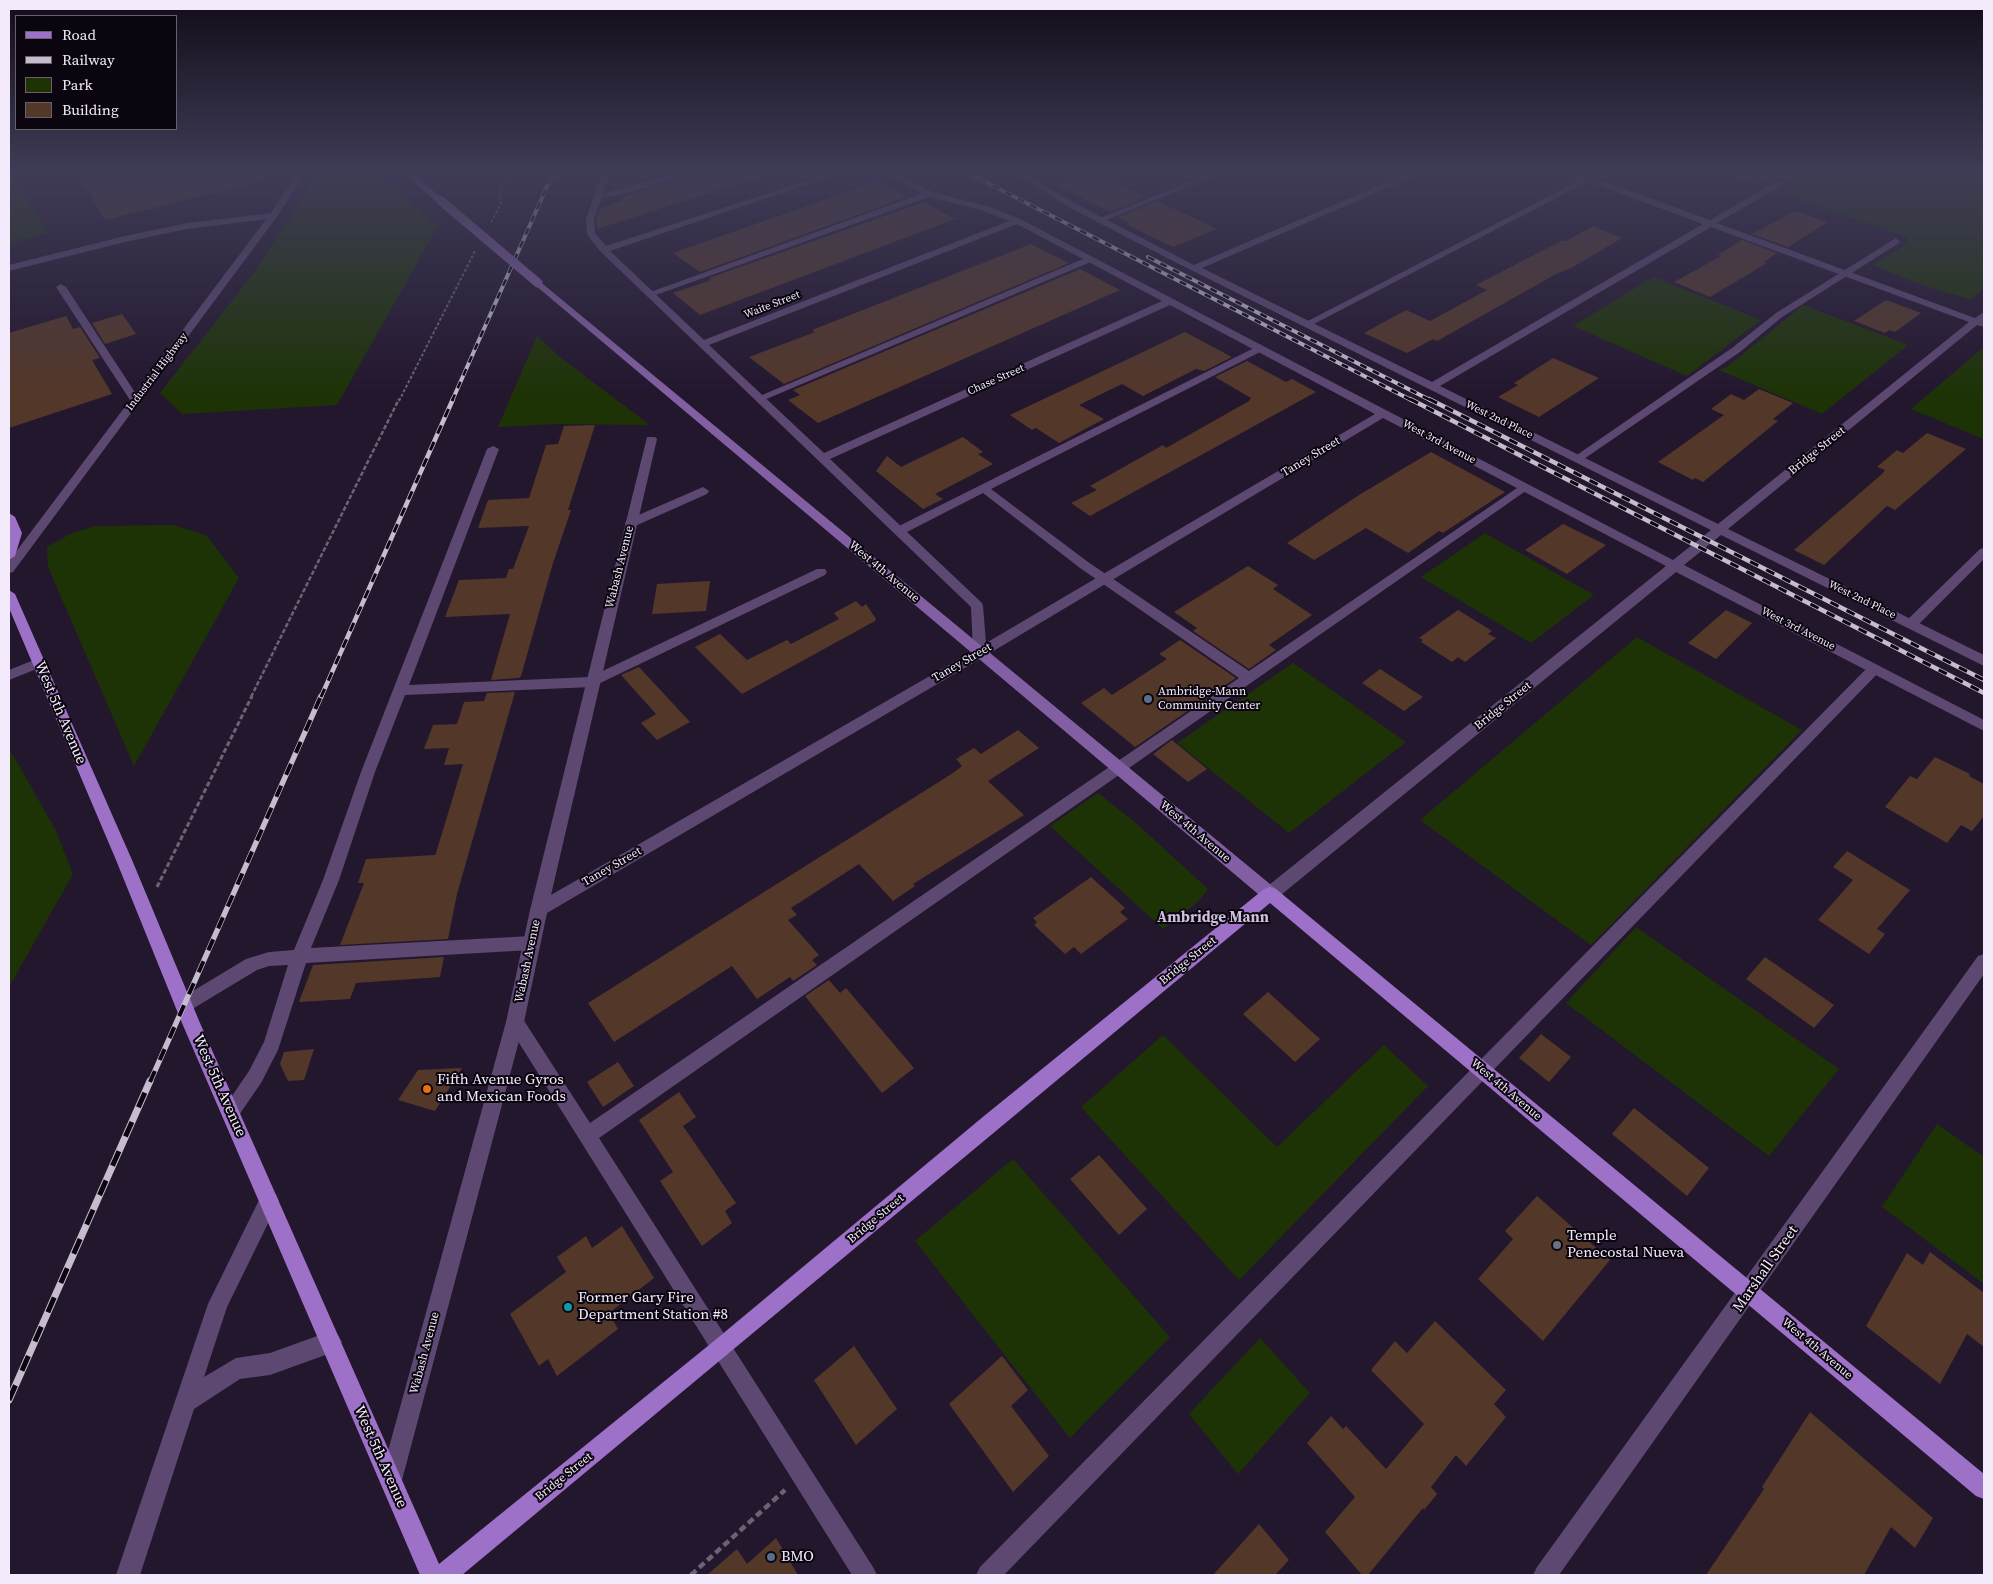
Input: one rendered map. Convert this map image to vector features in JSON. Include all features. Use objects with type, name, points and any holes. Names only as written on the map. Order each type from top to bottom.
[{"type":"main road","name":"West 4th Avenue","points":[[495,247],[980,653],[1984,1488]]},
{"type":"main road","points":[[9,517],[16,533],[9,556]]},
{"type":"main road","name":"West 5th Avenue","points":[[9,594],[146,912],[184,1006],[432,1575]]},
{"type":"main road","name":"Bridge Street","points":[[444,1575],[721,1348],[991,1122],[1270,894]]},
{"type":"street","points":[[9,268],[93,247]]},
{"type":"street","name":"Industrial Highway","points":[[9,569],[250,247]]},
{"type":"street","points":[[601,247],[977,606],[980,653]]},
{"type":"street","points":[[604,250],[613,247]]},
{"type":"street","points":[[650,294],[781,247]]},
{"type":"street","name":"Waite Street","points":[[702,344],[950,247]]},
{"type":"street","name":"West 3rd Avenue","points":[[1066,247],[1524,488],[1984,726]]},
{"type":"street","name":"West 2nd Place","points":[[1152,247],[1984,661]]},
{"type":"street","points":[[1194,268],[1243,247]]},
{"type":"street","points":[[1307,324],[1457,247]]},
{"type":"street","points":[[1432,386],[1671,247]]},
{"type":"street","points":[[1774,247],[1982,320]]},
{"type":"street","points":[[1577,459],[1736,350],[1779,315],[1887,247]]},
{"type":"street","points":[[760,398],[1090,259]]},
{"type":"street","points":[[61,287],[136,400]]},
{"type":"street","name":"Chase Street","points":[[822,458],[1171,301]]},
{"type":"street","name":"Bridge Street","points":[[1270,894],[1674,565],[1982,320]]},
{"type":"street","points":[[899,531],[1260,348]]},
{"type":"street","name":"Taney Street","points":[[538,910],[980,653],[1384,413]]},
{"type":"street","name":"Wabash Avenue","points":[[391,1480],[515,1022],[538,910],[651,439]]},
{"type":"street","points":[[230,1112],[256,1077],[268,1055],[300,955],[331,880],[368,772],[493,449]]},
{"type":"street","points":[[983,488],[1084,565],[1106,578],[1249,678]]},
{"type":"street","points":[[587,1136],[1524,488]]},
{"type":"street","points":[[631,523],[703,491]]},
{"type":"street","points":[[1911,624],[1984,552]]},
{"type":"street","points":[[400,690],[592,682],[821,572]]},
{"type":"street","points":[[9,675],[38,663]]},
{"type":"street","points":[[988,1575],[1874,668]]},
{"type":"street","points":[[184,1006],[252,964],[269,959],[300,955],[531,943]]},
{"type":"street","name":"Marshall Street","points":[[1545,1575],[1749,1293],[1984,962]]},
{"type":"street","points":[[515,1022],[865,1575]]},
{"type":"street","points":[[128,1575],[218,1304],[269,1201]]},
{"type":"street","points":[[185,1402],[236,1369],[270,1364],[331,1342]]},
{"type":"path","points":[[146,912],[446,305],[477,247]]},
{"type":"path","points":[[690,1575],[802,1475]]},
{"type":"green space","points":[[271,247],[426,247],[337,405],[182,414],[160,393],[252,275]]},
{"type":"green space","points":[[1902,247],[1984,247],[1984,288],[1971,299],[1911,281],[1873,265]]},
{"type":"green space","points":[[1653,277],[1761,320],[1687,376],[1573,326]]},
{"type":"green space","points":[[1803,305],[1908,345],[1822,414],[1719,370],[1728,366]]},
{"type":"green space","points":[[537,336],[561,358],[650,425],[557,424],[498,427]]},
{"type":"green space","points":[[1984,347],[1984,439],[1911,409],[1966,362]]},
{"type":"green space","points":[[173,525],[206,535],[239,578],[134,766],[48,567],[47,547],[70,534],[95,526]]},
{"type":"green space","points":[[1485,533],[1594,595],[1531,643],[1421,577]]},
{"type":"green space","points":[[1637,637],[1802,730],[1591,945],[1420,820]]},
{"type":"green space","points":[[1293,663],[1406,742],[1289,833],[1177,743]]},
{"type":"green space","points":[[9,748],[55,829],[73,874],[9,987]]},
{"type":"green space","points":[[1098,793],[1136,823],[1208,889],[1198,902],[1163,929],[1050,826]]},
{"type":"green space","points":[[1636,927],[1839,1069],[1769,1156],[1566,1003]]},
{"type":"green space","points":[[1163,1035],[1277,1147],[1384,1045],[1428,1086],[1239,1280],[1081,1107]]},
{"type":"green space","points":[[1937,1124],[1984,1157],[1984,1284],[1882,1207]]},
{"type":"green space","points":[[1013,1159],[1170,1337],[1070,1438],[915,1241]]},
{"type":"green space","points":[[1260,1338],[1310,1393],[1238,1474],[1189,1414]]},
{"type":"building","points":[[690,247],[769,247],[700,272],[673,253]]},
{"type":"building","points":[[797,247],[881,247],[700,315],[673,293],[711,280],[709,278]]},
{"type":"building","points":[[1024,247],[1037,247],[1069,263],[784,384],[749,357],[815,332],[812,330]]},
{"type":"building","points":[[1550,247],[1607,247],[1437,341],[1433,339],[1407,353],[1364,333],[1406,310],[1430,321],[1487,290],[1476,285]]},
{"type":"building","points":[[1731,247],[1761,247],[1777,253],[1764,262],[1767,263],[1710,297],[1674,282],[1721,256],[1718,255]]},
{"type":"building","points":[[1080,269],[1120,290],[818,423],[788,400],[800,395],[793,390]]},
{"type":"building","points":[[1886,300],[1921,313],[1895,332],[1889,330],[1885,333],[1854,321]]},
{"type":"building","points":[[122,314],[136,334],[105,344],[92,323]]},
{"type":"building","points":[[66,316],[73,329],[80,327],[100,358],[92,360],[112,394],[9,428],[9,333]]},
{"type":"building","points":[[1185,332],[1232,357],[1204,371],[1196,369],[1143,396],[1122,384],[1079,405],[1104,419],[1059,443],[1036,428],[1032,430],[1010,415]]},
{"type":"building","points":[[1553,358],[1599,378],[1539,417],[1498,397],[1518,385],[1514,383]]},
{"type":"building","points":[[1247,361],[1286,382],[1292,379],[1316,392],[1090,516],[1071,503],[1097,490],[1090,486],[1163,445],[1166,448],[1249,401],[1251,398],[1215,377]]},
{"type":"building","points":[[1759,389],[1793,403],[1773,419],[1778,421],[1703,482],[1695,478],[1693,480],[1658,462],[1724,415],[1711,409],[1731,394],[1744,400]]},
{"type":"building","points":[[595,425],[568,510],[571,510],[553,563],[521,676],[519,678],[491,680],[510,614],[445,617],[459,580],[506,578],[509,569],[513,569],[529,526],[478,528],[488,500],[529,498],[546,445],[558,444],[564,426]]},
{"type":"building","points":[[1927,433],[1966,449],[1895,510],[1887,506],[1824,565],[1794,550],[1885,470],[1877,467],[1897,450],[1903,453]]},
{"type":"building","points":[[963,437],[983,452],[978,454],[993,464],[935,494],[943,499],[923,509],[876,471],[887,456],[901,467]]},
{"type":"building","points":[[1431,452],[1505,492],[1443,533],[1439,531],[1408,553],[1366,528],[1314,560],[1287,543],[1359,495]]},
{"type":"building","points":[[1563,524],[1606,545],[1567,574],[1525,550]]},
{"type":"building","points":[[1248,566],[1278,585],[1273,589],[1312,615],[1269,645],[1276,650],[1249,669],[1193,631],[1197,628],[1174,612]]},
{"type":"building","points":[[710,581],[706,611],[652,614],[657,584]]},
{"type":"building","points":[[856,601],[862,607],[866,604],[876,619],[875,621],[742,694],[695,647],[720,634],[747,660],[787,640],[791,644],[839,619],[834,613]]},
{"type":"building","points":[[1458,610],[1492,631],[1488,634],[1496,638],[1465,662],[1458,657],[1452,662],[1421,642],[1423,640],[1419,638]]},
{"type":"building","points":[[1726,610],[1752,623],[1716,659],[1688,643]]},
{"type":"building","name":"Ambridge-Mann Community Center","points":[[1180,640],[1236,678],[1135,747],[1081,703],[1104,688],[1112,695],[1167,659],[1159,654]]},
{"type":"building","points":[[639,667],[690,722],[657,740],[641,723],[656,714],[621,675]]},
{"type":"building","points":[[1380,669],[1423,697],[1404,711],[1362,683]]},
{"type":"building","points":[[515,692],[457,894],[448,939],[340,945],[364,883],[358,883],[366,859],[435,855],[436,853],[463,764],[444,765],[449,748],[424,749],[433,725],[457,724],[464,702],[484,701],[487,693]]},
{"type":"building","points":[[1018,730],[1039,748],[988,781],[1024,815],[913,884],[915,886],[893,901],[859,864],[791,908],[797,915],[788,920],[819,955],[812,960],[817,965],[793,981],[790,977],[757,999],[732,966],[614,1042],[588,1003],[953,773],[962,766],[956,759],[974,748],[981,754]]},
{"type":"building","points":[[1172,740],[1207,769],[1188,782],[1153,754]]},
{"type":"building","points":[[1935,757],[1970,774],[1969,776],[1984,784],[1984,816],[1972,831],[1961,825],[1947,843],[1885,807],[1910,776],[1917,779]]},
{"type":"building","points":[[1847,851],[1910,890],[1877,929],[1885,934],[1869,954],[1818,920],[1853,880],[1833,867]]},
{"type":"building","points":[[1091,877],[1125,908],[1120,912],[1128,919],[1081,954],[1074,947],[1065,954],[1034,925],[1037,922],[1033,918]]},
{"type":"building","points":[[444,957],[440,977],[356,983],[350,999],[299,1002],[313,965]]},
{"type":"building","points":[[1765,957],[1834,1005],[1814,1028],[1746,979]]},
{"type":"building","points":[[829,980],[840,993],[846,988],[914,1068],[882,1093],[805,996]]},
{"type":"building","points":[[1268,992],[1320,1039],[1295,1062],[1243,1014]]},
{"type":"building","points":[[1541,1034],[1571,1057],[1549,1082],[1519,1058]]},
{"type":"building","points":[[314,1049],[304,1080],[288,1081],[280,1064],[284,1052]]},
{"type":"building","points":[[618,1062],[634,1086],[603,1107],[587,1082]]},
{"type":"building","name":"Fifth Avenue Gyros and Mexican Foods","points":[[462,1068],[435,1111],[398,1100],[418,1070]]},
{"type":"building","points":[[679,1092],[696,1117],[683,1126],[736,1203],[725,1211],[732,1223],[702,1246],[660,1181],[673,1172],[639,1120]]},
{"type":"building","points":[[1634,1108],[1709,1168],[1687,1196],[1612,1134]]},
{"type":"building","points":[[1099,1155],[1147,1209],[1119,1235],[1070,1179]]},
{"type":"building","points":[[1537,1196],[1610,1260],[1543,1341],[1478,1279],[1513,1239],[1505,1231]]},
{"type":"building","name":"Former Gary Fire Department Station #8","points":[[622,1226],[654,1278],[609,1313],[618,1329],[557,1376],[548,1359],[539,1366],[510,1314],[566,1272],[557,1257],[586,1236],[592,1248]]},
{"type":"building","points":[[1930,1252],[1984,1293],[1984,1347],[1967,1334],[1940,1384],[1866,1326],[1907,1253],[1923,1265]]},
{"type":"building","points":[[1435,1321],[1506,1390],[1494,1404],[1506,1417],[1466,1466],[1456,1455],[1431,1487],[1437,1494],[1424,1510],[1423,1508],[1368,1575],[1362,1575],[1325,1532],[1355,1497],[1307,1443],[1331,1416],[1343,1429],[1346,1426],[1386,1469],[1424,1424],[1371,1370],[1395,1341],[1407,1353]]},
{"type":"building","points":[[854,1346],[897,1409],[856,1445],[814,1380]]},
{"type":"building","points":[[1002,1356],[1028,1390],[1011,1406],[1049,1456],[1013,1492],[949,1404]]},
{"type":"building","points":[[1810,1412],[1933,1518],[1915,1548],[1891,1527],[1864,1575],[1706,1575],[1764,1489],[1762,1487]]},
{"type":"building","points":[[1259,1524],[1289,1560],[1275,1575],[1213,1575]]},
{"type":"building","name":"BMO","points":[[776,1538],[798,1575],[707,1575],[737,1549],[747,1564]]},
{"type":"railway","points":[[452,401],[520,247]]},
{"type":"railway","points":[[1112,247],[1413,401]]},
{"type":"railway","points":[[1148,257],[1432,401]]},
{"type":"railway","points":[[321,697],[453,399]]},
{"type":"railway","points":[[1410,399],[1984,693]]},
{"type":"railway","points":[[1429,399],[1984,680]]},
{"type":"railway","points":[[150,1082],[321,696]]},
{"type":"railway","points":[[9,1400],[150,1081]]},
{"type":"place","name":"Ambridge-Mann Community Center","points":[[1148,699]]},
{"type":"place","name":"Fifth Avenue Gyros and Mexican Foods","points":[[427,1089]]},
{"type":"place","name":"Temple Penecostal Nueva","points":[[1557,1245]]},
{"type":"place","name":"Former Gary Fire Department Station #8","points":[[568,1307]]},
{"type":"place","name":"BMO","points":[[771,1557]]},
{"type":"district","name":"Ambridge Mann","points":[[1213,918]]}]
